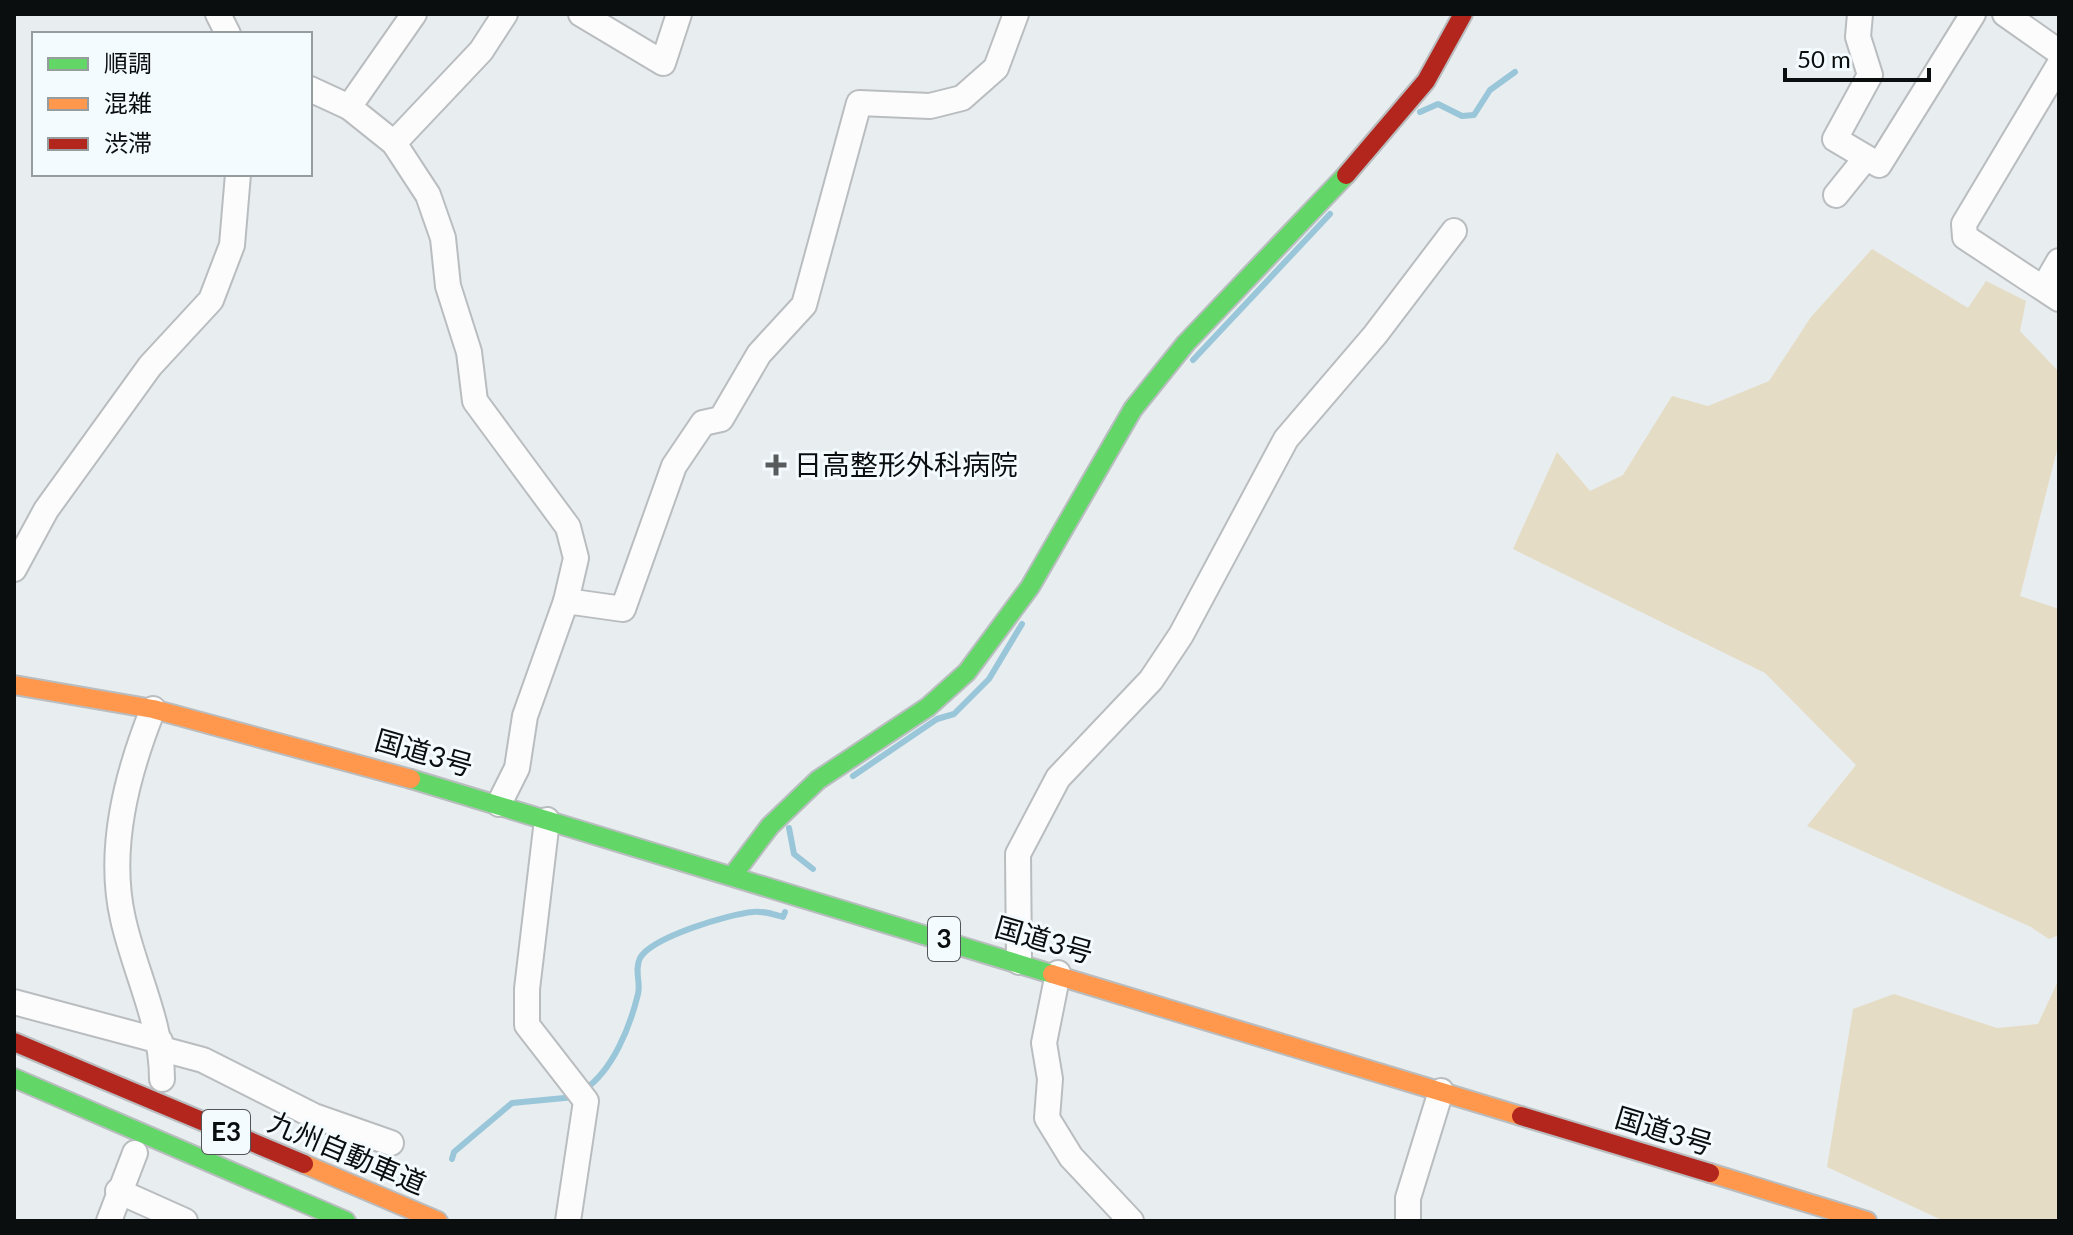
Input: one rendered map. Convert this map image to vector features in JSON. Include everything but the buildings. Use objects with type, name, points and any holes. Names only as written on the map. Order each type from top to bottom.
[{"type":"main road","points":[[733,875],[770,826],[818,780],[928,707],[967,672],[1030,587],[1133,409],[1186,343],[1379,140],[1426,81],[1463,14]]},
{"type":"main road","name":"国道3号","points":[[14,685],[153,709],[324,753],[1058,973],[1441,1091],[1822,1214],[1867,1221]]},
{"type":"main road","name":"九州自動車道","points":[[14,1042],[438,1221]]},
{"type":"main road","name":"E3","points":[[14,1078],[346,1221]]},
{"type":"street","points":[[218,14],[227,32]]},
{"type":"street","points":[[349,107],[414,14]]},
{"type":"street","points":[[394,143],[481,51],[505,14]]},
{"type":"street","points":[[581,14],[663,63],[679,14]]},
{"type":"street","points":[[566,601],[623,609],[674,466],[703,423],[721,419],[759,354],[804,305],[859,103],[930,106],[962,98],[996,68],[1016,14]]},
{"type":"street","points":[[1860,14],[1858,37],[1870,75],[1835,139],[1879,165],[1973,14]]},
{"type":"street","points":[[2005,14],[2059,52]]},
{"type":"street","points":[[2059,65],[1964,224],[1965,237],[2051,293],[2059,261]]},
{"type":"street","points":[[312,90],[349,107],[394,143],[428,195],[443,238],[448,286],[469,352],[475,401],[568,527],[576,558],[566,601],[525,716],[517,768],[499,804]]},
{"type":"street","points":[[1836,195],[1865,159]]},
{"type":"street","points":[[14,569],[46,510],[150,366],[211,300],[232,245],[238,176]]},
{"type":"street","points":[[1019,962],[1018,854],[1058,778],[1151,680],[1181,635],[1286,439],[1375,335],[1454,231]]},
{"type":"street","points":[[153,709],[133,760],[119,831],[119,872],[122,917],[161,1045],[162,1079]]},
{"type":"street","points":[[547,820],[527,989],[527,1025],[581,1094],[568,1221]]},
{"type":"street","points":[[1058,973],[1044,1043],[1050,1079],[1047,1118],[1071,1157],[1131,1221]]},
{"type":"street","points":[[14,1002],[203,1060],[314,1116],[391,1143]]},
{"type":"street","points":[[1408,1221],[1408,1198],[1441,1091]]},
{"type":"street","points":[[109,1221],[135,1153]]},
{"type":"street","points":[[118,1191],[185,1221]]},
{"type":"shaded area","points":[[1872,249],[1968,308],[1986,281],[2026,301],[2020,331],[2059,372],[2059,442],[2020,596],[2059,609],[2059,935],[2049,939],[2031,927],[1807,826],[1856,765],[1765,673],[1513,549],[1557,452],[1590,491],[1623,475],[1672,396],[1708,406],[1769,381],[1811,317]]},
{"type":"shaded area","points":[[2059,979],[2059,1221],[1944,1221],[1827,1167],[1853,1009],[1894,994],[1997,1028],[2038,1024]]},
{"type":"waterway","points":[[1420,112],[1438,104],[1462,116],[1474,115],[1490,90],[1515,72]]},
{"type":"waterway","points":[[1193,360],[1330,214]]},
{"type":"waterway","points":[[853,776],[937,719],[954,714],[989,679],[1022,624]]},
{"type":"waterway","points":[[789,828],[794,854],[813,869]]},
{"type":"waterway","points":[[584,1090],[604,1071],[625,1034],[638,994],[638,963],[647,950],[675,935],[727,917],[757,912],[783,917],[785,912]]},
{"type":"waterway","points":[[452,1159],[454,1152],[512,1103],[575,1097]]},
{"type":"traffic: fast","points":[[733,875],[770,826],[818,780],[928,707],[967,672],[1030,587],[1133,409],[1186,343],[1346,175]]},
{"type":"traffic: fast","points":[[411,779],[1052,974]]},
{"type":"traffic: fast","points":[[14,1078],[346,1221]]},
{"type":"traffic: slow","points":[[14,685],[153,709],[411,779]]},
{"type":"traffic: slow","points":[[1052,974],[1521,1116]]},
{"type":"traffic: slow","points":[[304,1164],[438,1221]]},
{"type":"traffic: slow","points":[[1710,1173],[1867,1221]]},
{"type":"traffic: jam","points":[[1346,175],[1426,81],[1463,14]]},
{"type":"traffic: jam","points":[[14,1042],[304,1164]]},
{"type":"traffic: jam","points":[[1521,1116],[1710,1173]]},
{"type":"place","name":"日高整形外科病院","points":[[776,465]]}]
